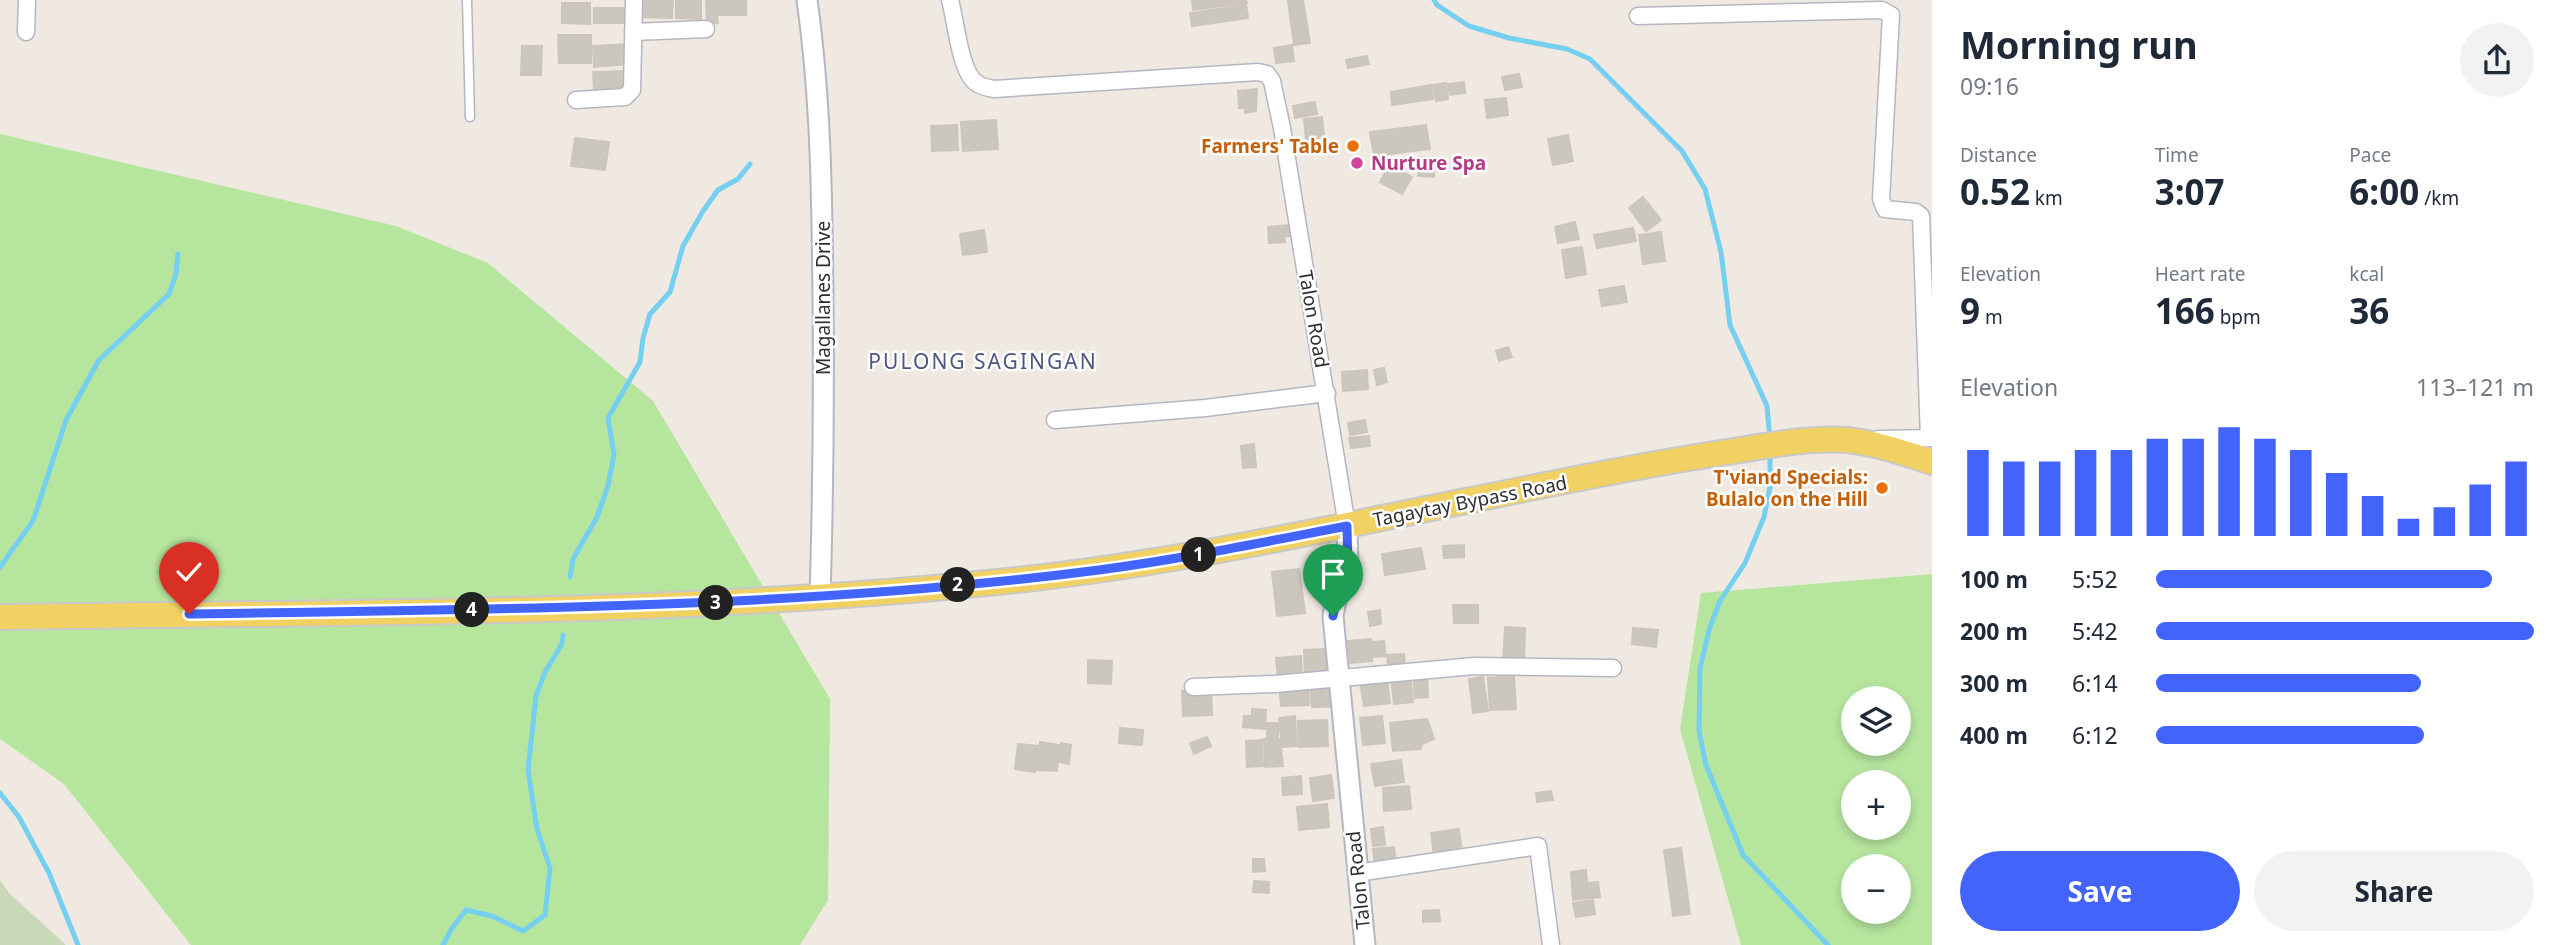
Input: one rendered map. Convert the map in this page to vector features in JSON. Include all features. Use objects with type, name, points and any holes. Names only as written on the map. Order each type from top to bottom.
[{"type":"main road","name":"Tagaytay Bypass Road","points":[[0,617],[552,608],[820,597],[1101,570],[1222,551],[1660,462],[1749,448],[1821,441],[1870,443],[1932,462]]},
{"type":"street","points":[[26,0],[26,32]]},
{"type":"street","points":[[576,100],[625,97],[632,90],[634,0]]},
{"type":"street","name":"Magallanes Drive","points":[[807,0],[816,86],[822,210],[820,597]]},
{"type":"street","name":"Talon Road","points":[[950,0],[957,24],[962,62],[968,76],[978,85],[994,89],[1258,72],[1267,74],[1272,81],[1327,393],[1347,526],[1348,570],[1336,600],[1333,616],[1365,945]]},
{"type":"street","points":[[1637,16],[1882,10],[1891,15],[1881,199],[1885,209],[1916,212],[1921,216],[1930,438],[1821,441]]},
{"type":"street","points":[[633,32],[706,29]]},
{"type":"street","points":[[1055,420],[1205,408],[1327,393]]},
{"type":"street","points":[[1192,687],[1275,684],[1474,666],[1613,668]]},
{"type":"street","points":[[1357,873],[1538,846],[1551,945]]},
{"type":"lane","points":[[467,0],[470,117]]},
{"type":"green space","points":[[0,134],[396,226],[488,263],[653,401],[830,699],[828,900],[800,945],[191,945],[64,784],[0,739]]},
{"type":"green space","points":[[1932,574],[1932,945],[1741,945],[1680,729],[1701,593]]},
{"type":"green space","points":[[0,880],[9,893],[66,945],[0,945]]},
{"type":"building","points":[[640,0],[673,0],[672,18],[640,17]]},
{"type":"building","points":[[676,0],[701,0],[701,19],[676,18]]},
{"type":"building","points":[[706,0],[746,0],[746,15],[717,15],[718,23],[707,23]]},
{"type":"building","points":[[1192,0],[1246,0],[1247,3],[1193,10]]},
{"type":"building","points":[[1303,0],[1310,43],[1294,45],[1288,1]]},
{"type":"building","points":[[562,3],[590,3],[590,24],[562,23]]},
{"type":"building","points":[[1246,5],[1248,18],[1192,26],[1190,13]]},
{"type":"building","points":[[594,8],[625,8],[625,23],[594,23]]},
{"type":"building","points":[[558,35],[591,35],[591,63],[559,63]]},
{"type":"building","points":[[627,44],[628,64],[594,67],[593,46]]},
{"type":"building","points":[[1292,45],[1294,61],[1276,63],[1274,48]]},
{"type":"building","points":[[522,46],[542,46],[541,75],[521,75]]},
{"type":"building","points":[[1367,56],[1369,64],[1348,68],[1346,60]]},
{"type":"building","points":[[626,71],[626,87],[594,89],[593,72]]},
{"type":"building","points":[[1519,74],[1522,87],[1505,90],[1502,77]]},
{"type":"building","points":[[1464,82],[1465,93],[1450,95],[1448,84]]},
{"type":"building","points":[[1446,83],[1448,99],[1436,101],[1433,85]]},
{"type":"building","points":[[1431,85],[1433,99],[1392,105],[1391,92]]},
{"type":"building","points":[[1257,89],[1256,111],[1245,113],[1245,108],[1239,108],[1238,91]]},
{"type":"building","points":[[1506,98],[1508,115],[1487,118],[1485,100]]},
{"type":"building","points":[[1315,102],[1317,114],[1295,118],[1293,106]]},
{"type":"building","points":[[1322,117],[1324,137],[1306,139],[1304,119]]},
{"type":"building","points":[[996,120],[998,149],[963,151],[961,122]]},
{"type":"building","points":[[957,125],[958,150],[932,151],[931,126]]},
{"type":"building","points":[[1426,125],[1430,149],[1374,156],[1370,132]]},
{"type":"building","points":[[1568,135],[1573,161],[1553,165],[1548,139]]},
{"type":"building","points":[[575,138],[609,142],[605,170],[571,166]]},
{"type":"building","points":[[1420,157],[1435,158],[1434,177],[1418,176]]},
{"type":"building","points":[[1390,164],[1412,177],[1402,194],[1380,182]]},
{"type":"building","points":[[1643,197],[1661,220],[1646,231],[1629,208]]},
{"type":"building","points":[[1575,222],[1579,239],[1558,243],[1555,227]]},
{"type":"building","points":[[1290,225],[1291,236],[1284,236],[1285,242],[1269,243],[1268,227]]},
{"type":"building","points":[[1633,228],[1636,241],[1597,248],[1594,235]]},
{"type":"building","points":[[984,230],[987,252],[963,255],[960,234]]},
{"type":"building","points":[[1661,232],[1665,261],[1643,264],[1639,235]]},
{"type":"building","points":[[1582,247],[1586,274],[1566,278],[1562,250]]},
{"type":"building","points":[[1624,286],[1627,302],[1602,306],[1599,290]]},
{"type":"building","points":[[1508,347],[1512,357],[1499,361],[1496,351]]},
{"type":"building","points":[[1384,368],[1387,382],[1377,385],[1374,370]]},
{"type":"building","points":[[1367,370],[1368,389],[1343,391],[1342,372]]},
{"type":"building","points":[[1365,420],[1367,432],[1350,435],[1348,423]]},
{"type":"building","points":[[1369,436],[1370,446],[1351,448],[1349,438]]},
{"type":"building","points":[[1254,444],[1256,467],[1243,468],[1241,446]]},
{"type":"building","points":[[1464,545],[1464,557],[1444,558],[1443,546]]},
{"type":"building","points":[[1421,548],[1425,569],[1385,575],[1382,554]]},
{"type":"building","points":[[1299,569],[1305,613],[1277,616],[1272,572]]},
{"type":"building","points":[[1453,605],[1478,605],[1478,623],[1454,623]]},
{"type":"building","points":[[1380,610],[1381,624],[1370,626],[1368,612]]},
{"type":"building","points":[[1505,627],[1525,628],[1524,662],[1503,662]]},
{"type":"building","points":[[1633,628],[1658,630],[1656,647],[1632,644]]},
{"type":"building","points":[[1371,639],[1372,661],[1350,663],[1348,641]]},
{"type":"building","points":[[1384,641],[1386,656],[1374,657],[1372,642]]},
{"type":"building","points":[[1326,649],[1328,676],[1305,677],[1304,650]]},
{"type":"building","points":[[1404,654],[1405,665],[1388,666],[1387,655]]},
{"type":"building","points":[[1301,656],[1302,677],[1278,679],[1276,658]]},
{"type":"building","points":[[1088,660],[1112,661],[1111,684],[1088,683]]},
{"type":"building","points":[[1427,674],[1428,697],[1415,698],[1413,675]]},
{"type":"building","points":[[1410,676],[1413,702],[1394,704],[1391,678]]},
{"type":"building","points":[[1514,676],[1516,709],[1490,710],[1488,678]]},
{"type":"building","points":[[1483,677],[1488,711],[1473,713],[1469,679]]},
{"type":"building","points":[[1387,679],[1390,703],[1364,706],[1360,682]]},
{"type":"building","points":[[1332,681],[1335,706],[1322,707],[1320,682]]},
{"type":"building","points":[[1319,682],[1321,707],[1312,707],[1310,683]]},
{"type":"building","points":[[1308,683],[1309,705],[1281,706],[1279,684]]},
{"type":"building","points":[[1211,690],[1212,715],[1183,716],[1182,691]]},
{"type":"building","points":[[1252,709],[1266,710],[1265,729],[1243,727],[1244,716],[1252,716]]},
{"type":"building","points":[[1295,716],[1297,746],[1282,747],[1279,718]]},
{"type":"building","points":[[1382,716],[1385,743],[1363,745],[1360,718]]},
{"type":"building","points":[[1427,719],[1434,739],[1422,744],[1421,749],[1393,751],[1390,723]]},
{"type":"building","points":[[1327,720],[1328,746],[1299,747],[1298,721]]},
{"type":"building","points":[[1267,723],[1278,723],[1278,737],[1267,737]]},
{"type":"building","points":[[1120,728],[1143,730],[1142,745],[1119,743]]},
{"type":"building","points":[[1207,737],[1211,746],[1194,754],[1190,743]]},
{"type":"building","points":[[1264,739],[1280,739],[1283,766],[1265,767]]},
{"type":"building","points":[[1262,740],[1263,766],[1247,767],[1246,741]]},
{"type":"building","points":[[1040,742],[1060,745],[1057,771],[1037,770]]},
{"type":"building","points":[[1061,743],[1071,745],[1069,764],[1059,762]]},
{"type":"building","points":[[1018,744],[1038,746],[1035,772],[1015,769]]},
{"type":"building","points":[[1401,760],[1404,782],[1375,786],[1371,764]]},
{"type":"building","points":[[1331,775],[1334,798],[1313,801],[1310,778]]},
{"type":"building","points":[[1301,776],[1302,794],[1283,795],[1282,778]]},
{"type":"building","points":[[1409,786],[1411,809],[1384,811],[1383,788]]},
{"type":"building","points":[[1551,791],[1553,800],[1537,802],[1536,793]]},
{"type":"building","points":[[1327,804],[1329,827],[1299,830],[1297,807]]},
{"type":"building","points":[[1383,827],[1385,845],[1373,846],[1371,829]]},
{"type":"building","points":[[1459,829],[1462,851],[1434,855],[1431,833]]},
{"type":"building","points":[[1394,847],[1396,862],[1375,865],[1373,849]]},
{"type":"building","points":[[1681,848],[1690,914],[1673,916],[1664,850]]},
{"type":"building","points":[[1253,859],[1264,859],[1265,871],[1253,872]]},
{"type":"building","points":[[1586,870],[1587,883],[1598,882],[1600,897],[1573,900],[1571,872]]},
{"type":"building","points":[[1254,881],[1269,882],[1269,893],[1253,892]]},
{"type":"building","points":[[1593,900],[1595,914],[1576,917],[1573,903]]},
{"type":"building","points":[[1439,910],[1440,921],[1423,922],[1423,911]]},
{"type":"waterway","points":[[1434,0],[1437,5],[1469,26],[1509,38],[1567,49],[1590,59],[1682,151],[1705,189],[1721,252],[1730,325],[1767,406],[1770,439]]},
{"type":"waterway","points":[[570,577],[573,559],[597,517],[608,486],[614,454],[608,418],[640,362],[650,314],[670,292],[683,246],[703,211],[718,190],[738,179],[750,164]]},
{"type":"waterway","points":[[0,567],[33,521],[66,420],[99,360],[169,294],[176,274],[178,254]]},
{"type":"waterway","points":[[1770,453],[1770,487],[1764,517],[1745,563],[1720,601],[1709,630],[1700,669],[1699,731],[1706,765],[1743,855],[1828,945]]},
{"type":"waterway","points":[[443,945],[466,910],[492,916],[523,931],[545,915],[550,868],[537,829],[528,770],[536,696],[545,672],[562,644],[563,635]]},
{"type":"waterway","points":[[0,793],[19,817],[49,873],[78,945]]},
{"type":"place","name":"Farmers' Table","points":[[1353,146]]},
{"type":"place","name":"Nurture Spa","points":[[1357,163]]},
{"type":"place","name":"T'viand Specials: Bulalo on the Hill","points":[[1882,488]]},
{"type":"district","name":"PULONG SAGINGAN","points":[[983,362]]},
{"type":"route","points":[[189,614],[566,608],[820,597],[1101,570],[1222,551],[1347,526],[1348,570],[1336,600],[1333,616]]}]
